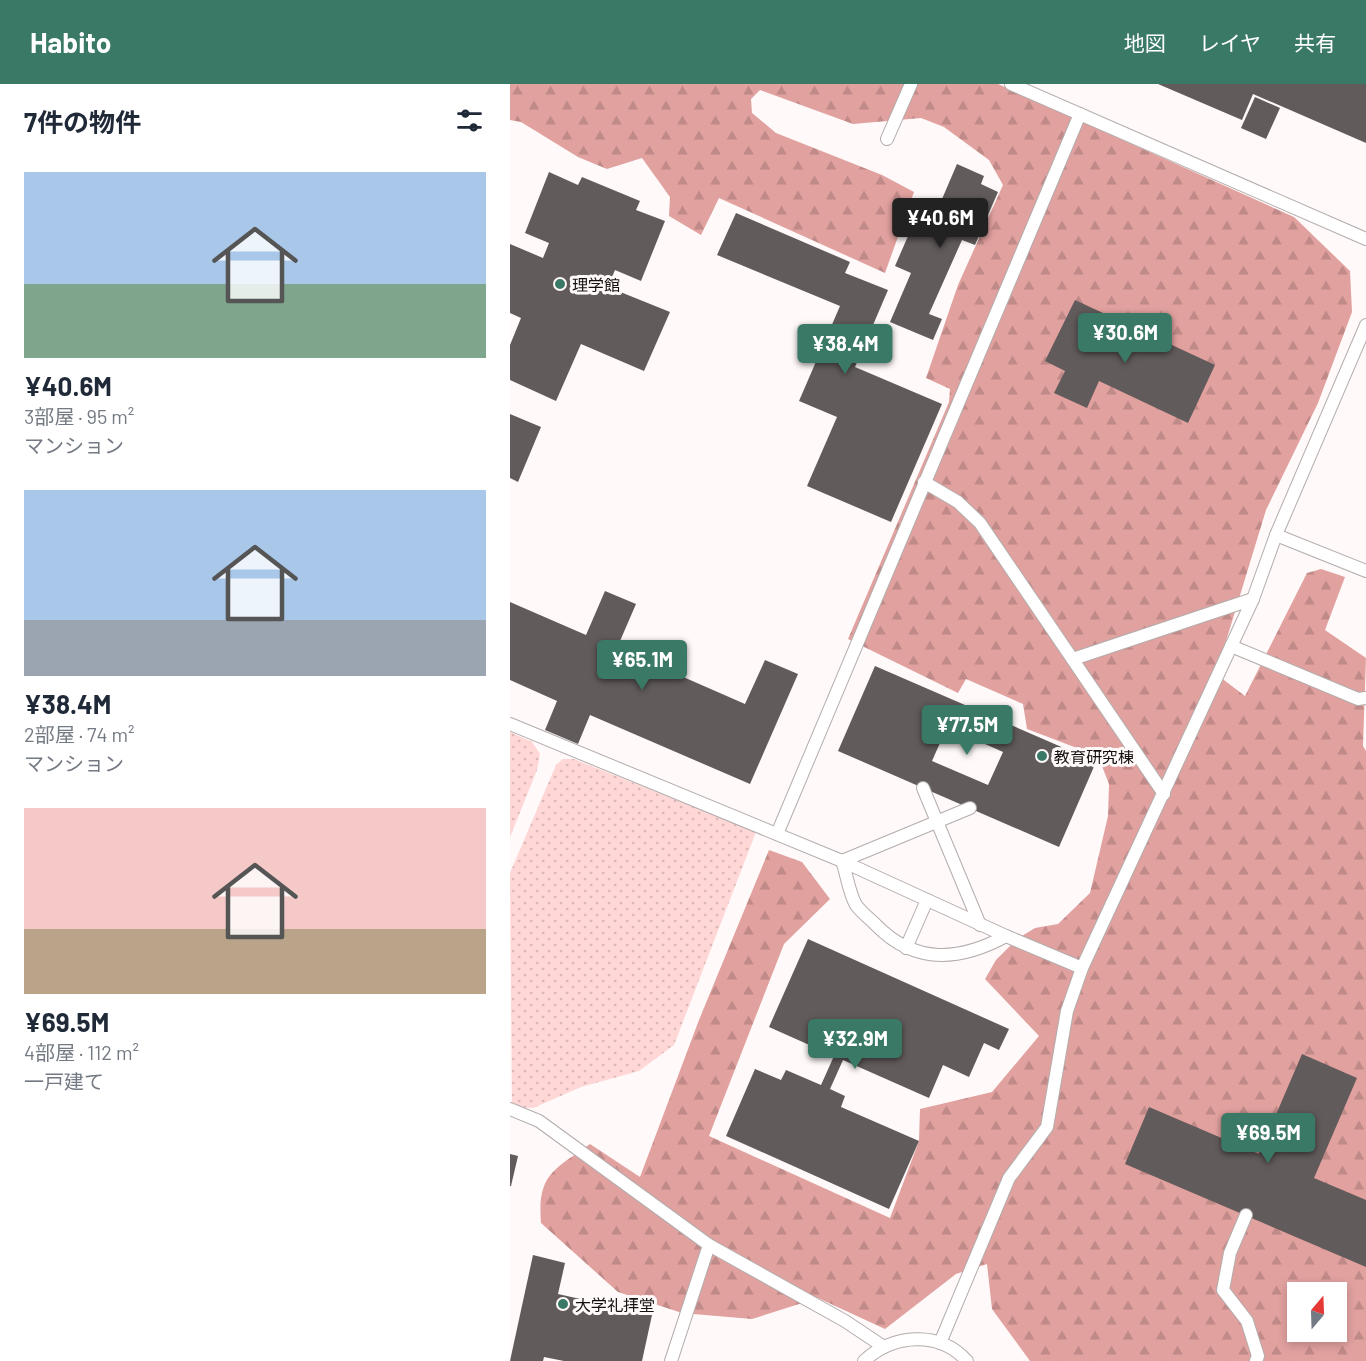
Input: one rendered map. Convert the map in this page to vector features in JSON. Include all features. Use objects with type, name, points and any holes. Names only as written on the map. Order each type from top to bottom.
[{"type":"lane","points":[[887,139],[911,84]]},
{"type":"lane","points":[[1011,84],[1366,239]]},
{"type":"lane","points":[[777,834],[1080,114]]},
{"type":"lane","points":[[940,1343],[1009,1178],[1047,1127],[1067,1011],[1083,968],[1253,599],[1276,535],[1366,324]]},
{"type":"lane","points":[[924,482],[958,502],[980,524],[1164,794]]},
{"type":"lane","points":[[1276,535],[1366,571]]},
{"type":"lane","points":[[1073,659],[1253,599]]},
{"type":"lane","points":[[1231,646],[1358,699],[1366,698]]},
{"type":"lane","points":[[510,724],[842,861],[980,925],[1083,968]]},
{"type":"lane","points":[[923,788],[980,925]]},
{"type":"lane","points":[[842,861],[969,808]]},
{"type":"lane","points":[[842,861],[856,905],[890,940],[906,948],[943,957],[982,950],[1006,936]]},
{"type":"lane","points":[[906,948],[927,900]]},
{"type":"lane","points":[[510,1109],[536,1119],[709,1245],[845,1321],[884,1347]]},
{"type":"lane","points":[[1246,1215],[1230,1253],[1223,1290],[1247,1321],[1258,1356],[1256,1361]]},
{"type":"lane","points":[[671,1361],[709,1245]]},
{"type":"lane","points":[[864,1361],[875,1351],[904,1339],[923,1339],[940,1343],[967,1361]]},
{"type":"shaded area","points":[[510,732],[532,742],[540,754],[537,770],[510,837]]},
{"type":"shaded area","points":[[563,759],[574,759],[756,832],[674,1045],[639,1071],[581,1087],[533,1108],[512,1107],[510,873],[556,765]]},
{"type":"green space","points":[[510,84],[998,84],[1294,217],[1350,271],[1352,312],[1318,403],[1266,510],[1216,674],[1245,696],[1307,573],[1321,569],[1345,577],[1325,630],[1366,658],[1363,746],[1366,751],[1366,1361],[1030,1361],[992,1309],[987,1264],[956,1274],[885,1329],[818,1298],[752,1319],[682,1313],[618,1292],[541,1223],[540,1207],[545,1183],[567,1160],[590,1144],[640,1177],[699,1020],[769,850],[802,862],[830,899],[784,944],[709,1136],[890,1218],[919,1141],[920,1109],[992,1092],[1039,1036],[985,979],[996,960],[1017,939],[1035,928],[1058,924],[1090,893],[1108,816],[1109,784],[1098,756],[1027,729],[1023,704],[966,679],[958,693],[848,639],[949,402],[950,389],[926,378],[958,285],[1003,185],[989,160],[944,127],[921,118],[853,124],[760,90],[751,99],[752,113],[776,133],[882,175],[914,192],[885,273],[719,198],[701,235],[669,216],[670,197],[642,158],[607,169],[578,157],[521,122],[510,120]]},
{"type":"building","points":[[1158,84],[1366,84],[1366,143],[1253,94],[1242,120]]},
{"type":"building","points":[[1255,97],[1280,108],[1266,139],[1241,128]]},
{"type":"building","points":[[957,164],[984,176],[981,184],[998,192],[975,245],[962,240],[929,314],[942,319],[933,340],[890,322],[911,273],[895,266],[915,220],[930,227]]},
{"type":"building","name":"理学館","points":[[549,172],[578,185],[582,177],[640,201],[636,210],[665,221],[641,281],[615,270],[608,287],[670,312],[644,371],[581,344],[556,401],[510,380],[510,345],[521,318],[510,313],[510,244],[543,258],[549,243],[525,233]]},
{"type":"building","points":[[736,213],[850,262],[845,273],[888,290],[855,367],[942,404],[891,522],[807,486],[837,417],[799,401],[840,306],[717,255]]},
{"type":"building","points":[[1075,300],[1215,365],[1188,423],[1099,381],[1087,408],[1054,393],[1065,371],[1045,361]]},
{"type":"building","points":[[510,414],[541,427],[518,482],[510,478]]},
{"type":"building","points":[[605,591],[636,604],[617,648],[745,704],[765,660],[798,674],[750,784],[590,715],[578,744],[545,730],[557,701],[510,680],[510,602],[586,635]]},
{"type":"building","name":"教育研究棟","points":[[875,666],[1096,762],[1059,847],[838,751]],"holes":[[[947,727],[1003,752],[988,785],[932,761]]]},
{"type":"building","points":[[808,939],[1009,1029],[999,1050],[984,1043],[969,1077],[943,1065],[929,1098],[843,1060],[830,1089],[845,1096],[841,1107],[919,1141],[889,1209],[726,1136],[755,1069],[781,1080],[786,1070],[821,1085],[834,1056],[769,1027]]},
{"type":"building","points":[[1302,1054],[1357,1078],[1314,1178],[1366,1200],[1366,1267],[1125,1164],[1149,1107],[1259,1154]]},
{"type":"building","points":[[510,1154],[518,1156],[511,1186],[510,1186]]},
{"type":"building","name":"大学礼拝堂","points":[[533,1255],[565,1263],[558,1294],[652,1315],[642,1361],[564,1361],[544,1357],[543,1361],[510,1361]]},
{"type":"place","name":"理学館","points":[[560,284]]},
{"type":"place","name":"教育研究棟","points":[[1042,756]]},
{"type":"place","name":"大学礼拝堂","points":[[563,1304]]}]
